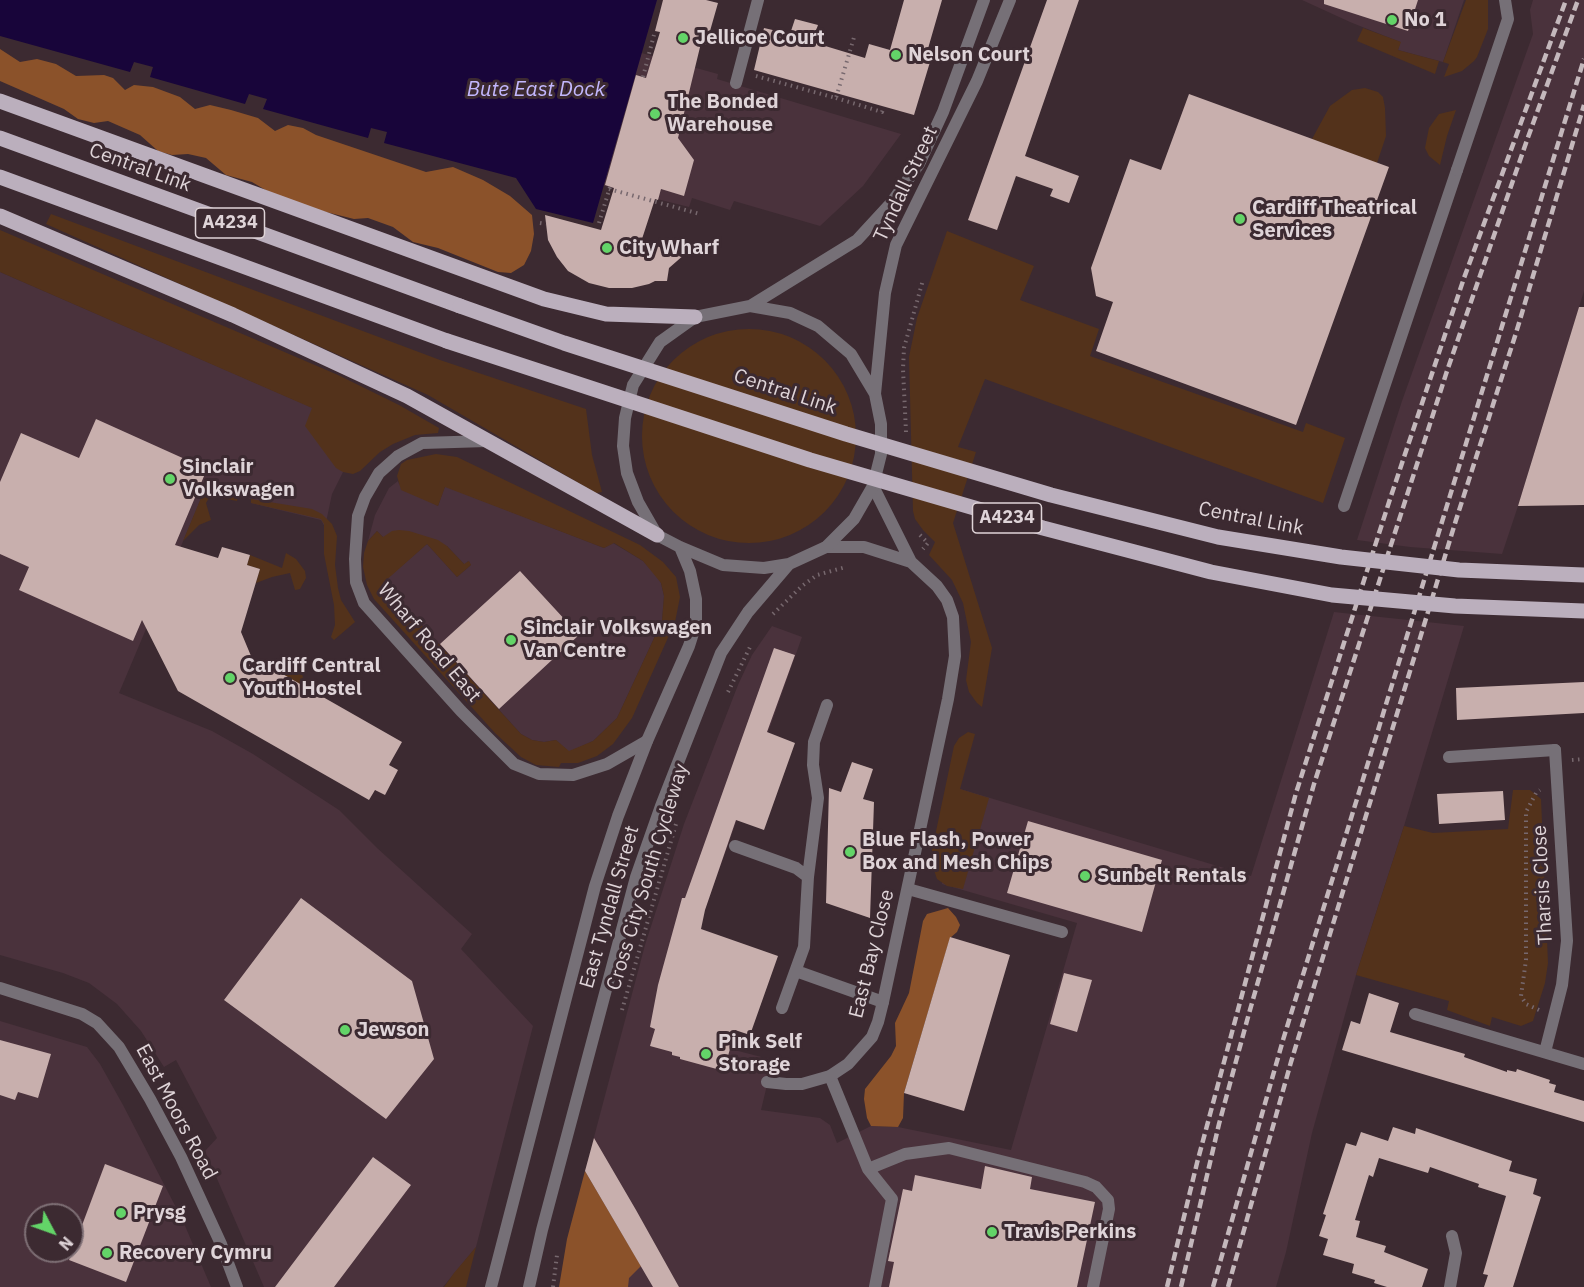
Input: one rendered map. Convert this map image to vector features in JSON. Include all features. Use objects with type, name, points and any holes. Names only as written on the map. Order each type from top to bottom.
[{"type":"main road","points":[[0,101],[544,299],[606,314],[695,317]]},
{"type":"main road","name":"Central Link","points":[[0,138],[574,346],[846,434],[1051,495],[1218,537],[1341,557],[1459,570],[1584,576]]},
{"type":"main road","name":"A4234","points":[[0,177],[447,341],[810,460],[1043,528],[1210,572],[1332,595],[1455,606],[1584,611]]},
{"type":"main road","points":[[0,216],[233,315],[407,396],[657,535]]},
{"type":"street","points":[[738,77],[758,0]]},
{"type":"street","name":"Tyndall Street","points":[[750,306],[856,240],[892,202],[919,164],[938,123],[984,0]]},
{"type":"street","name":"Tyndall Street","points":[[875,394],[885,293],[896,244],[977,81],[1010,0]]},
{"type":"street","points":[[1344,506],[1508,19],[1505,0]]},
{"type":"street","points":[[750,306],[790,313],[818,326],[851,354],[875,394],[881,424],[881,454],[873,486],[854,519],[826,547],[789,564],[764,568],[723,565],[657,535],[638,502],[627,473],[623,446],[625,418],[633,385],[660,342],[695,317],[750,306]]},
{"type":"street","name":"Wharf Road East","points":[[488,441],[422,443],[398,456],[379,473],[365,497],[358,516],[356,582],[364,603],[460,711],[514,764],[538,774],[573,776],[607,764],[647,741]]},
{"type":"street","name":"East Bay Close","points":[[767,1082],[802,1084],[830,1076],[848,1064],[872,1037],[878,1022],[908,890],[948,699],[955,656],[953,617],[947,600],[937,586],[911,562],[873,486]]},
{"type":"street","name":"East Tyndall Street","points":[[491,1287],[595,886],[618,816],[696,624],[696,599],[690,571],[680,547]]},
{"type":"street","name":"East Bay Close","points":[[826,547],[864,548],[911,562]]},
{"type":"street","name":"East Tyndall Street","points":[[530,1287],[551,1195],[636,877],[708,685],[732,634],[789,564]]},
{"type":"street","points":[[783,1008],[804,947],[808,876],[818,798],[813,765],[814,742],[827,705]]},
{"type":"street","name":"Tharsis Close","points":[[1449,757],[1555,750],[1567,941],[1562,985],[1545,1052]]},
{"type":"street","points":[[735,846],[796,868],[808,876]]},
{"type":"street","points":[[908,890],[1062,932]]},
{"type":"street","points":[[796,971],[882,1002]]},
{"type":"street","name":"East Moors Road","points":[[0,988],[82,1014],[98,1023],[119,1047],[181,1157],[221,1244],[237,1287]]},
{"type":"street","points":[[1415,1014],[1584,1064]]},
{"type":"street","points":[[830,1076],[868,1169],[892,1199],[875,1287]]},
{"type":"street","points":[[868,1169],[905,1154],[949,1148],[1085,1182],[1096,1187],[1108,1200],[1109,1209],[1093,1287]]},
{"type":"street","points":[[1450,1287],[1456,1254],[1452,1236]]},
{"type":"path","points":[[643,77],[655,31]]},
{"type":"path","points":[[836,98],[855,34]]},
{"type":"path","points":[[738,77],[836,98],[882,112],[884,107]]},
{"type":"path","points":[[599,224],[610,188],[700,214]]},
{"type":"path","points":[[906,436],[904,348],[923,280]]},
{"type":"path","points":[[916,530],[928,543]]},
{"type":"path","points":[[770,618],[802,586],[817,575],[837,568],[854,566]]},
{"type":"path","points":[[727,694],[753,642]]},
{"type":"path","points":[[1554,1014],[1526,1004],[1521,996],[1526,960],[1526,812],[1536,794],[1557,776]]},
{"type":"path","name":"Cross City South Cycleway","points":[[619,1019],[680,813]]},
{"type":"path","points":[[553,1287],[558,1253]]},
{"type":"shaded area","points":[[1302,0],[1464,0],[1443,62],[1398,50],[1400,42]]},
{"type":"shaded area","points":[[1466,0],[1488,0],[1488,29],[1474,61],[1462,71],[1444,77],[1449,64],[1443,62]]},
{"type":"shaded area","points":[[1533,0],[1584,0],[1584,291],[1518,506],[1502,554],[1410,547],[1357,540],[1402,401],[1533,34],[1530,10]]},
{"type":"shaded area","points":[[1363,28],[1401,42],[1398,50],[1439,61],[1435,74],[1357,41]]},
{"type":"shaded area","points":[[0,49],[20,62],[37,59],[56,64],[76,76],[104,75],[113,78],[125,90],[134,85],[153,87],[180,97],[195,109],[210,105],[258,118],[275,131],[288,125],[303,128],[316,135],[426,172],[453,167],[483,180],[510,196],[532,215],[534,234],[531,251],[524,265],[511,273],[498,272],[438,248],[413,242],[393,227],[368,218],[354,219],[318,210],[269,192],[252,182],[226,175],[206,158],[188,154],[172,155],[158,151],[140,135],[108,121],[94,123],[78,119],[64,109],[0,81]]},
{"type":"shaded area","points":[[638,52],[718,74],[717,79],[901,134],[863,186],[820,226],[734,201],[730,210],[692,198],[689,207],[601,185]]},
{"type":"shaded area","points":[[1365,88],[1378,92],[1383,97],[1385,108],[1386,136],[1377,163],[1312,139],[1330,106],[1352,90]]},
{"type":"shaded area","points":[[1456,110],[1440,165],[1429,156],[1425,148],[1429,128],[1439,114]]},
{"type":"shaded area","points":[[51,214],[440,360],[586,409],[592,455],[602,492],[596,493],[428,395],[46,224]]},
{"type":"shaded area","points":[[0,230],[338,375],[439,428],[438,433],[415,435],[393,444],[380,452],[360,471],[353,474],[343,472],[336,468],[305,426],[312,408],[0,272]]},
{"type":"shaded area","points":[[947,231],[1034,266],[1020,300],[1099,329],[1090,356],[1303,432],[1306,423],[1345,438],[1323,503],[985,379],[958,447],[976,452],[953,523],[992,648],[982,707],[969,692],[966,680],[971,642],[963,603],[952,580],[929,555],[935,542],[915,519],[913,511],[909,357],[917,318]]},
{"type":"shaded area","points":[[0,272],[364,430],[332,494],[325,527],[321,520],[251,503],[251,499],[206,487],[119,693],[212,731],[253,754],[339,810],[377,848],[472,934],[461,949],[533,1026],[476,1247],[443,1287],[264,1287],[205,1151],[217,1138],[176,1060],[164,1067],[141,1031],[117,1004],[89,983],[0,955]]},
{"type":"shaded area","points":[[739,329],[759,329],[790,337],[825,360],[848,395],[854,415],[856,436],[854,457],[848,477],[825,512],[790,535],[759,543],[739,543],[708,535],[681,519],[666,504],[650,477],[642,446],[642,426],[650,395],[666,368],[681,353],[708,337]]},
{"type":"shaded area","points":[[436,454],[457,457],[640,545],[663,562],[676,577],[680,597],[675,622],[632,718],[613,744],[597,756],[578,763],[561,763],[559,767],[536,765],[521,757],[495,733],[374,599],[367,585],[363,567],[368,541],[377,531],[383,537],[392,531],[409,531],[438,540],[464,564],[469,561],[471,565],[457,577],[427,544],[383,583],[521,734],[532,740],[544,742],[556,740],[569,751],[593,741],[617,718],[662,621],[664,596],[661,583],[643,561],[614,543],[604,548],[445,487],[438,506],[401,490],[397,476],[401,464],[407,460]]},
{"type":"shaded area","points":[[398,481],[399,484],[438,506],[445,486],[604,548],[613,543],[643,561],[654,573],[661,583],[664,596],[662,621],[617,718],[593,741],[569,752],[556,740],[544,742],[532,740],[521,734],[383,582],[427,544],[457,577],[471,565],[468,561],[465,565],[447,546],[383,537],[377,531],[368,541],[375,515],[389,488]]},
{"type":"shaded area","points":[[206,486],[238,495],[237,501],[210,496],[206,503],[211,520],[199,525],[183,541]]},
{"type":"shaded area","points":[[251,499],[312,509],[322,514],[332,524],[337,536],[335,565],[338,588],[341,600],[355,622],[334,640],[331,637],[335,625],[334,605],[324,554],[324,524],[321,519],[251,503]]},
{"type":"shaded area","points":[[286,553],[296,559],[305,571],[306,578],[300,589],[295,590],[290,573],[256,583],[260,569],[247,565],[250,555],[282,568]]},
{"type":"shaded area","points":[[1334,612],[1464,626],[1404,826],[1356,975],[1312,1133],[1276,1287],[608,1287],[632,1250],[585,1171],[645,945],[684,824],[738,685],[752,655],[772,626],[802,637],[708,901],[700,917],[692,1039],[773,1060],[761,1110],[820,1118],[830,1125],[837,1143],[871,1126],[898,1127],[1011,1150],[1077,923],[942,884],[960,789],[1251,876]]},
{"type":"shaded area","points":[[272,668],[285,670],[301,669],[305,687]]},
{"type":"shaded area","points":[[968,732],[975,734],[960,789],[989,798],[963,889],[947,886],[937,879],[931,855],[954,746],[959,738]]},
{"type":"shaded area","points":[[1513,790],[1530,790],[1541,799],[1548,963],[1545,983],[1533,1021],[1521,1026],[1492,1017],[1490,1026],[1447,1010],[1449,1001],[1356,975],[1404,826],[1433,833],[1508,829]]},
{"type":"shaded area","points":[[948,908],[960,925],[957,932],[950,938],[904,1093],[903,1118],[898,1127],[871,1126],[867,1118],[865,1089],[896,1046],[895,1023],[909,993],[923,921],[927,914]]},
{"type":"shaded area","points":[[0,1021],[87,1047],[100,1064],[123,1105],[183,1221],[211,1287],[0,1287]]},
{"type":"shaded area","points":[[585,1171],[641,1266],[629,1278],[628,1287],[559,1287],[567,1239]]},
{"type":"shaded area","points":[[476,1247],[466,1287],[444,1287],[454,1273]]},
{"type":"water","name":"Bute East Dock","points":[[0,0],[657,0],[593,223],[536,209],[516,178],[384,143],[387,132],[371,128],[368,138],[263,109],[267,99],[249,94],[245,104],[150,77],[153,67],[134,62],[130,72],[0,36]]},
{"type":"building","points":[[663,0],[706,0],[718,3],[706,45],[701,43],[678,138],[694,160],[684,196],[661,189],[658,200],[655,199],[641,242],[685,254],[669,268],[667,281],[655,281],[632,288],[609,288],[589,283],[568,271],[548,240],[545,215],[601,230],[614,188],[605,185],[636,75],[646,78],[660,32],[655,31]]},
{"type":"building","points":[[904,0],[942,0],[925,59],[930,62],[914,115],[754,70],[764,28],[790,34],[795,19],[818,25],[812,42],[865,58],[869,44],[890,50]]},
{"type":"building","points":[[1047,0],[1079,0],[1025,156],[1079,176],[1069,203],[1050,196],[1053,189],[1016,176],[997,230],[968,220]]},
{"type":"building","name":"No 1","points":[[1324,0],[1418,0],[1408,31],[1324,4]]},
{"type":"building","name":"Cardiff Theatrical Services","points":[[1189,94],[1389,167],[1296,425],[1096,351],[1113,302],[1096,296],[1091,268],[1130,159],[1161,170]]},
{"type":"building","points":[[1579,307],[1584,307],[1584,505],[1518,506]]},
{"type":"building","points":[[96,419],[207,469],[175,545],[218,558],[222,547],[250,555],[247,565],[260,569],[241,632],[251,656],[402,742],[389,765],[398,770],[385,795],[375,790],[369,800],[178,691],[142,620],[133,641],[19,590],[29,567],[0,554],[0,482],[21,433],[79,458]]},
{"type":"building","points":[[520,571],[579,635],[499,709],[440,644]]},
{"type":"building","points":[[774,648],[795,655],[767,732],[795,743],[764,830],[736,820],[705,910],[701,929],[778,956],[750,1035],[735,1030],[724,1071],[680,1059],[672,1055],[672,1052],[650,1046],[655,1029],[650,1027],[658,985],[682,898],[685,898]]},
{"type":"building","points":[[1584,682],[1584,713],[1457,720],[1456,688]]},
{"type":"building","name":"Blue Flash, Power Box and Mesh Chips","points":[[852,762],[873,769],[863,799],[874,802],[870,918],[826,903],[829,788],[841,792]]},
{"type":"building","points":[[1503,791],[1505,820],[1439,824],[1437,794]]},
{"type":"building","name":"Sunbelt Rentals","points":[[1028,821],[1162,860],[1142,932],[1007,893]]},
{"type":"building","name":"Jewson","points":[[301,898],[412,981],[434,1059],[386,1119],[224,1000]]},
{"type":"building","points":[[950,937],[1010,955],[964,1111],[904,1093]]},
{"type":"building","points":[[1064,973],[1092,980],[1077,1032],[1050,1024]]},
{"type":"building","points":[[1369,993],[1399,1003],[1390,1032],[1465,1054],[1464,1057],[1507,1072],[1507,1070],[1516,1072],[1517,1069],[1550,1080],[1549,1083],[1556,1085],[1554,1092],[1584,1101],[1584,1122],[1342,1050],[1351,1021],[1360,1024]]},
{"type":"building","points":[[0,1040],[51,1054],[38,1098],[18,1092],[15,1100],[0,1095]]},
{"type":"building","points":[[1393,1127],[1415,1134],[1416,1128],[1512,1161],[1509,1171],[1537,1179],[1533,1194],[1541,1197],[1513,1287],[1484,1287],[1488,1275],[1483,1274],[1506,1196],[1430,1167],[1428,1173],[1379,1158],[1373,1177],[1369,1175],[1355,1220],[1360,1221],[1356,1237],[1386,1246],[1384,1252],[1428,1269],[1422,1287],[1387,1287],[1374,1283],[1375,1280],[1352,1273],[1354,1264],[1323,1255],[1328,1239],[1319,1236],[1326,1215],[1323,1214],[1346,1143],[1356,1146],[1361,1132],[1388,1141]]},
{"type":"building","points":[[594,1138],[679,1287],[653,1287],[585,1171]]},
{"type":"building","points":[[373,1157],[411,1185],[334,1287],[275,1287]]},
{"type":"building","points":[[105,1164],[163,1186],[126,1282],[77,1263],[84,1263],[84,1220]]},
{"type":"building","name":"Travis Perkins","points":[[985,1166],[1032,1177],[1030,1189],[1095,1202],[1077,1287],[889,1287],[894,1262],[888,1261],[903,1189],[912,1191],[915,1175],[981,1189]]},
{"type":"railway","points":[[1167,1287],[1197,1163],[1296,793],[1390,499],[1464,278],[1566,0]]},
{"type":"railway","points":[[1181,1287],[1219,1124],[1314,784],[1447,371],[1578,0]]},
{"type":"railway","points":[[1213,1287],[1283,1040],[1584,59]]},
{"type":"railway","points":[[1228,1287],[1291,1062],[1584,105]]},
{"type":"place","name":"No 1","points":[[1392,20]]},
{"type":"place","name":"Jellicoe Court","points":[[683,38]]},
{"type":"place","name":"Nelson Court","points":[[896,55]]},
{"type":"place","name":"The Bonded Warehouse","points":[[655,114]]},
{"type":"place","name":"Cardiff Theatrical Services","points":[[1240,219]]},
{"type":"place","name":"City Wharf","points":[[607,248]]},
{"type":"place","name":"Sinclair Volkswagen","points":[[170,479]]},
{"type":"place","name":"Sinclair Volkswagen Van Centre","points":[[511,640]]},
{"type":"place","name":"Cardiff Central Youth Hostel","points":[[230,678]]},
{"type":"place","name":"Blue Flash, Power Box and Mesh Chips","points":[[850,852]]},
{"type":"place","name":"Sunbelt Rentals","points":[[1085,876]]},
{"type":"place","name":"Jewson","points":[[345,1030]]},
{"type":"place","name":"Pink Self Storage","points":[[706,1054]]},
{"type":"place","name":"Prysg","points":[[121,1213]]},
{"type":"place","name":"Travis Perkins","points":[[992,1232]]},
{"type":"place","name":"Recovery Cymru","points":[[107,1253]]}]
